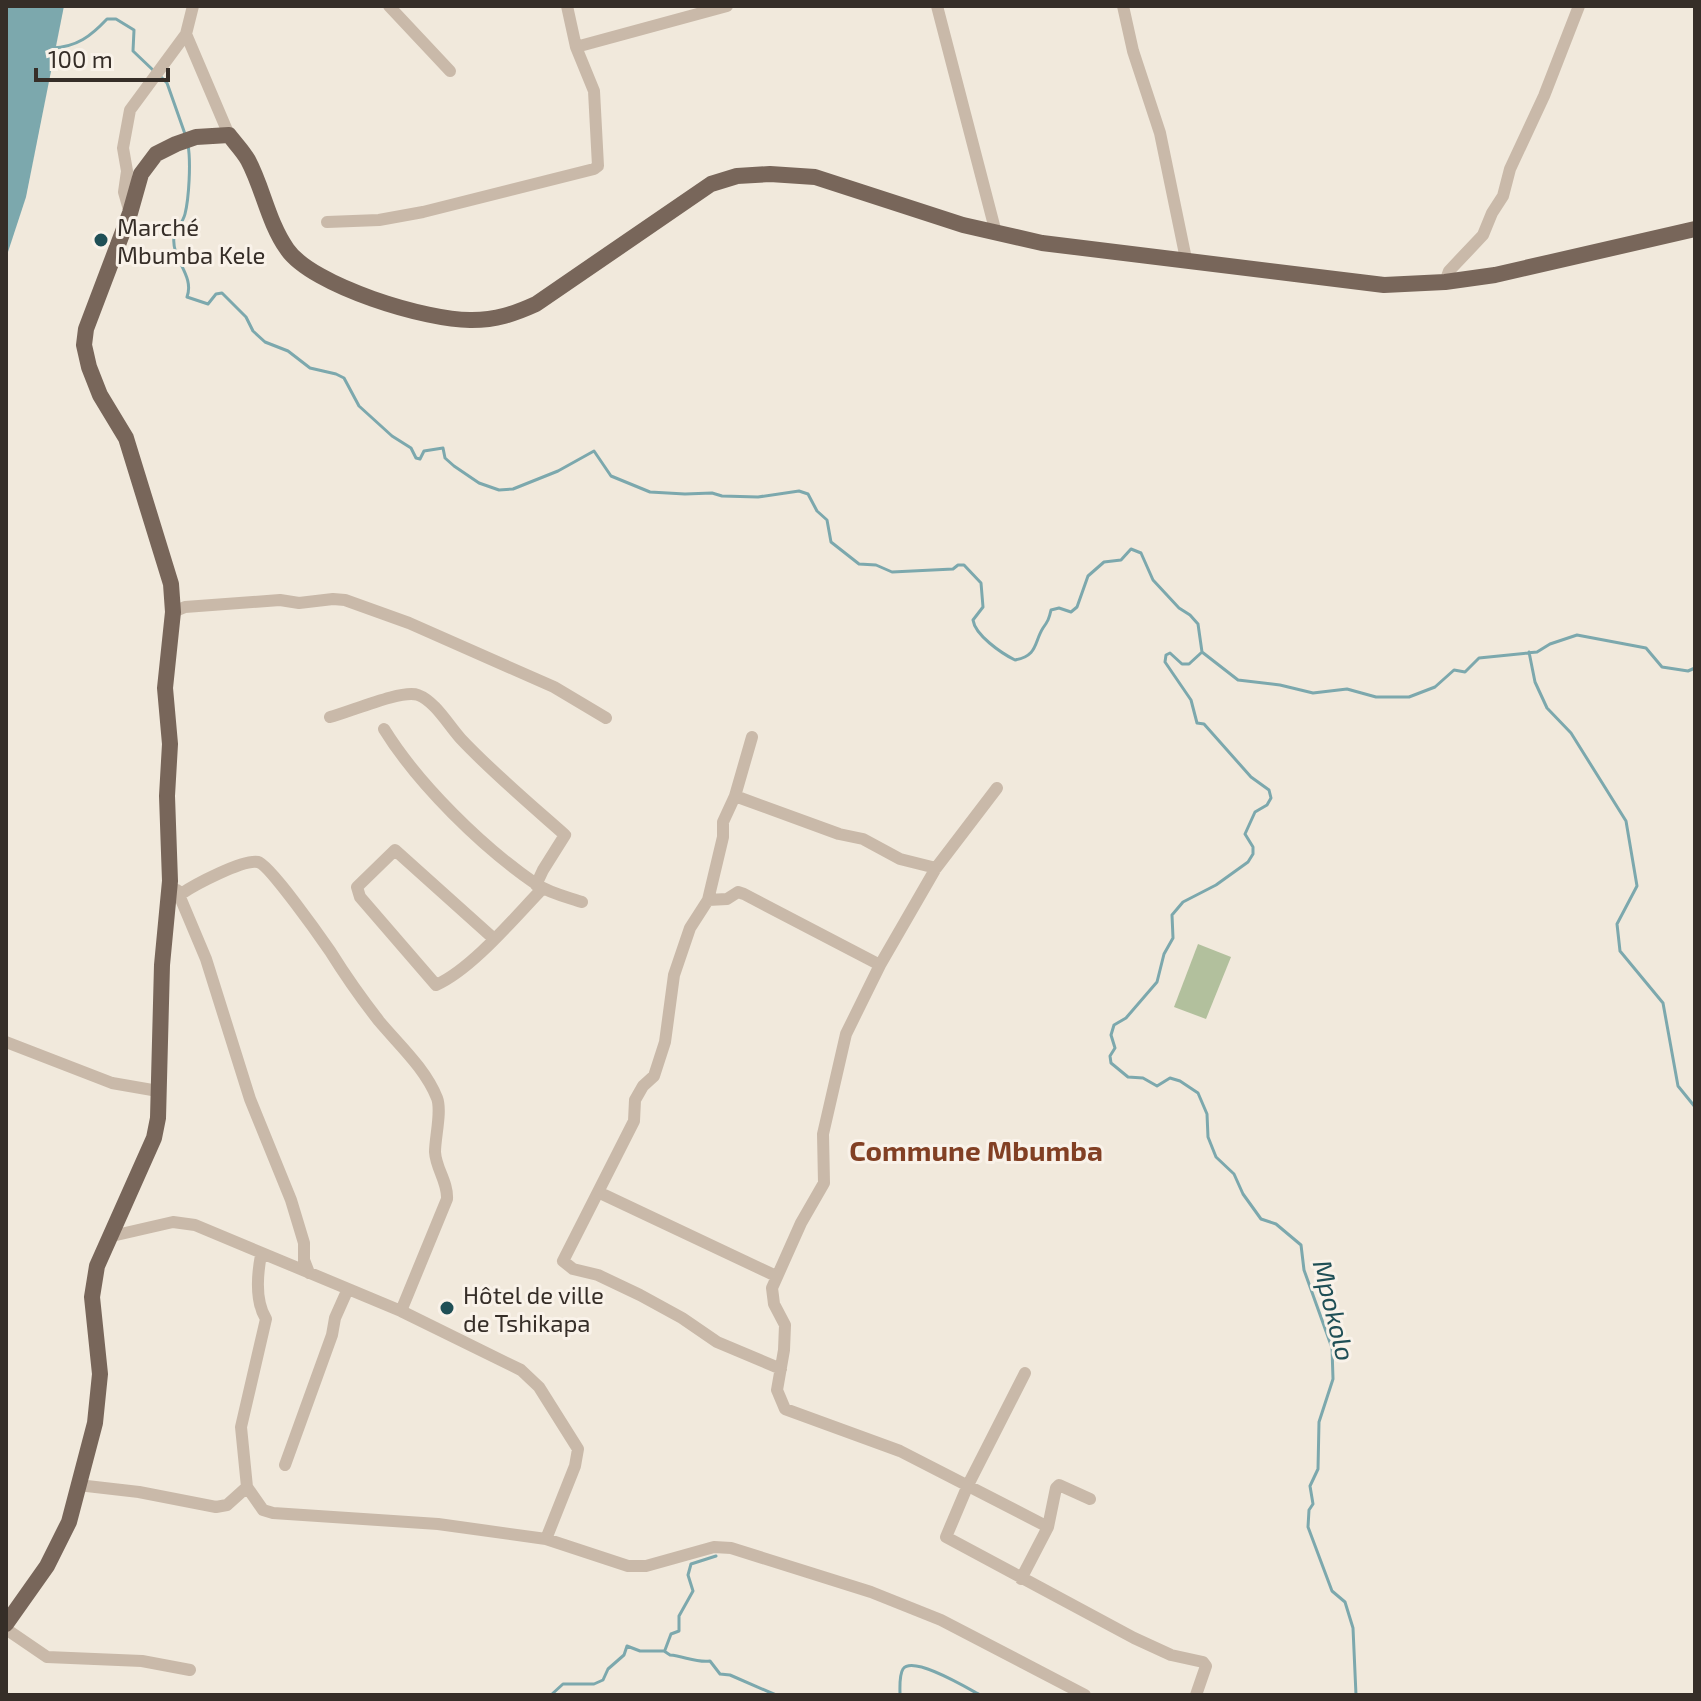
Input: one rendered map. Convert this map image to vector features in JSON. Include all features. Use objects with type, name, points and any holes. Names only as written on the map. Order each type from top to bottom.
[{"type":"main road","points":[[6,1627],[47,1566],[69,1522],[95,1423],[100,1374],[92,1297],[97,1266],[154,1138],[158,1118],[162,965],[176,888],[167,796],[170,744],[165,688],[173,612],[171,584],[139,473],[126,438],[100,395],[84,345],[86,329],[130,213],[141,174],[156,154],[196,137],[229,135],[247,158],[288,252],[306,267],[365,296],[419,313],[469,321],[505,318],[536,304],[711,184],[737,176],[770,174],[815,177],[895,204],[1042,243],[1384,285],[1445,282],[1495,275],[1695,229]]},
{"type":"street","points":[[130,213],[124,192],[127,171],[123,148],[130,110],[186,34],[193,6]]},
{"type":"street","points":[[389,6],[450,71]]},
{"type":"street","points":[[327,222],[379,220],[423,212],[594,169],[600,164],[594,91],[576,47],[567,6]]},
{"type":"street","points":[[576,47],[727,6]]},
{"type":"street","points":[[937,6],[996,233]]},
{"type":"street","points":[[1123,6],[1133,51],[1160,133],[1186,259]]},
{"type":"street","points":[[1445,282],[1449,271],[1483,235],[1503,196],[1510,169],[1544,96],[1579,6]]},
{"type":"street","points":[[186,34],[229,135]]},
{"type":"street","points":[[173,612],[185,607],[264,601],[345,600],[409,623],[554,687],[606,718]]},
{"type":"street","points":[[330,717],[394,695],[417,694],[430,704],[462,741],[565,835],[543,870],[540,886],[493,938],[452,978],[436,985],[360,897],[357,887],[395,850],[493,938]]},
{"type":"street","points":[[384,729],[409,768],[449,809],[540,886],[582,902]]},
{"type":"street","points":[[752,737],[735,796],[723,822],[723,837],[708,900],[682,947],[674,975],[665,1042],[654,1076],[643,1086],[635,1100],[634,1121],[563,1261],[568,1266],[598,1275],[640,1295],[717,1342],[781,1369]]},
{"type":"street","points":[[997,788],[936,868],[880,965],[846,1034],[823,1134],[824,1183],[801,1223],[772,1288],[774,1304],[785,1325],[777,1390],[785,1409],[900,1451],[1048,1527]]},
{"type":"street","points":[[735,796],[839,834],[863,839],[900,859],[936,868]]},
{"type":"street","points":[[309,1273],[291,1200],[250,1099],[206,959],[176,888],[253,862],[265,865],[308,917],[379,1021],[416,1064],[437,1097],[435,1155],[447,1188],[447,1199],[401,1311]]},
{"type":"street","points":[[708,900],[720,901],[738,892],[744,894],[880,965]]},
{"type":"street","points":[[6,1042],[112,1083],[158,1091]]},
{"type":"street","points":[[598,1192],[776,1276]]},
{"type":"street","points":[[112,1236],[173,1222],[195,1225],[401,1311],[532,1378],[576,1443],[578,1456],[546,1539]]},
{"type":"street","points":[[261,1255],[258,1306],[266,1319],[241,1427],[247,1487],[263,1510],[438,1524],[546,1539],[628,1566],[646,1566],[714,1547],[731,1548],[871,1592],[941,1620],[1078,1693]]},
{"type":"street","points":[[285,1465],[347,1291]]},
{"type":"street","points":[[1025,1373],[968,1485],[946,1537],[1171,1655],[1203,1662],[1206,1671],[1196,1695]]},
{"type":"street","points":[[78,1485],[139,1492],[216,1507],[227,1505],[247,1487]]},
{"type":"street","points":[[1021,1579],[1048,1527],[1056,1488],[1059,1485],[1090,1499]]},
{"type":"street","points":[[6,1627],[47,1657],[142,1661],[190,1670]]},
{"type":"green space","points":[[1198,944],[1231,957],[1206,1019],[1174,1007]]},
{"type":"water","points":[[6,6],[64,6],[26,197],[6,258]]},
{"type":"waterway","points":[[52,48],[76,43],[107,19],[116,19],[134,30],[133,51],[154,71]]},
{"type":"waterway","points":[[160,76],[167,83],[185,134]]},
{"type":"waterway","points":[[188,145],[186,207],[174,237],[176,253],[188,281],[187,297],[208,304],[216,294],[222,293],[265,342],[288,351],[310,368],[344,378],[359,406],[392,436],[411,448],[416,458],[420,459],[424,451],[443,448],[445,458],[454,466],[479,483],[499,490],[513,489],[558,471],[594,451],[611,476],[650,492],[758,497],[799,491],[808,494],[817,511],[827,520],[831,542],[859,564],[876,565],[892,572],[953,569],[964,565],[981,583],[983,607],[973,620],[978,632],[1015,660],[1032,652],[1051,610],[1059,608],[1071,612],[1077,607],[1088,576],[1104,562],[1121,560],[1131,549],[1141,553],[1153,580],[1198,624],[1202,652],[1238,680],[1313,693],[1347,689],[1376,697],[1409,697],[1435,687],[1454,670],[1465,672],[1479,658],[1537,652],[1577,635],[1646,648],[1662,667],[1688,671],[1695,668]]},
{"type":"waterway","name":"Mpokolo","points":[[1202,652],[1189,664],[1182,664],[1170,653],[1166,655],[1165,662],[1191,700],[1197,723],[1204,724],[1251,777],[1269,790],[1271,798],[1267,805],[1255,812],[1245,834],[1253,847],[1248,862],[1216,885],[1183,902],[1172,915],[1173,938],[1164,954],[1157,982],[1126,1018],[1114,1025],[1111,1035],[1115,1048],[1110,1056],[1111,1063],[1128,1077],[1143,1078],[1157,1086],[1170,1078],[1198,1093],[1207,1114],[1208,1137],[1216,1157],[1234,1174],[1243,1194],[1261,1219],[1276,1224],[1301,1245],[1304,1270],[1332,1348],[1333,1379],[1319,1422],[1318,1469],[1310,1486],[1313,1504],[1309,1510],[1308,1527],[1332,1591],[1345,1602],[1353,1628],[1356,1695]]},
{"type":"waterway","points":[[1529,652],[1535,682],[1547,708],[1571,733],[1626,821],[1637,886],[1617,924],[1620,951],[1663,1003],[1678,1086],[1695,1107]]},
{"type":"waterway","points":[[665,1650],[671,1634],[679,1631],[679,1616],[693,1591],[688,1575],[691,1564],[716,1556]]},
{"type":"waterway","points":[[551,1695],[563,1684],[594,1684],[603,1680],[608,1669],[624,1655],[627,1646],[640,1651],[664,1651],[670,1655],[710,1661],[720,1674],[730,1675],[776,1695]]},
{"type":"waterway","points":[[900,1695],[902,1672],[909,1666],[928,1669],[980,1695]]},
{"type":"place","name":"Marché Mbumba Kele","points":[[101,240]]},
{"type":"place","name":"Hôtel de ville de Tshikapa","points":[[447,1308]]},
{"type":"district","name":"Commune Mbumba","points":[[976,1150]]}]
